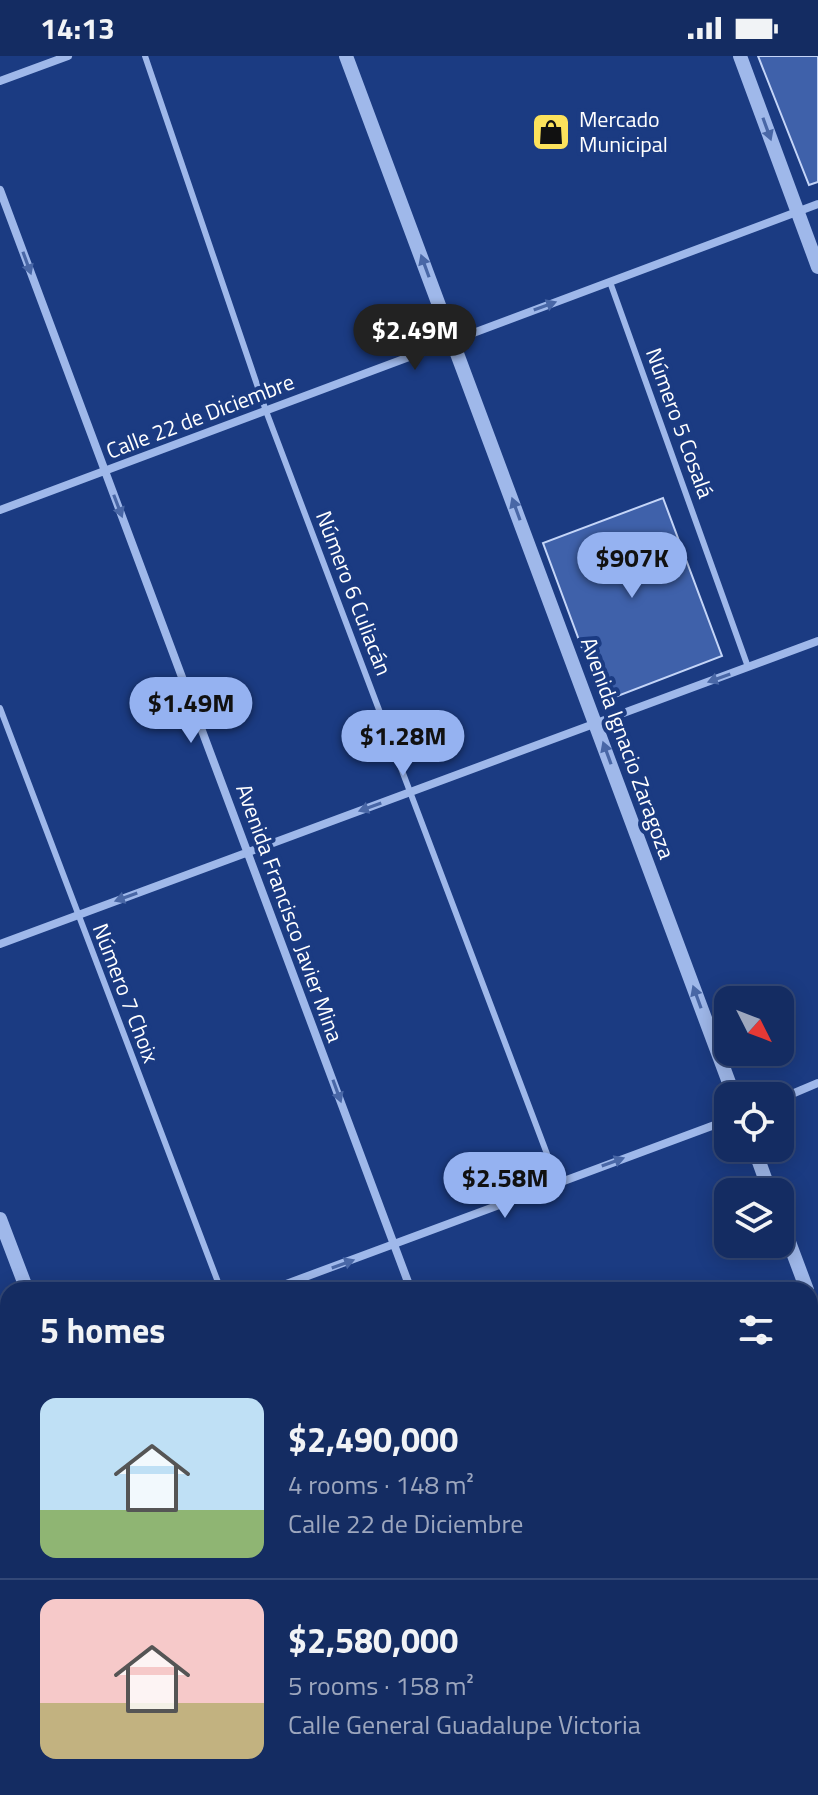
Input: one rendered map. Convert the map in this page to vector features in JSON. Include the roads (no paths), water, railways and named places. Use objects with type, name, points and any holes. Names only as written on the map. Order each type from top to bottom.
[{"type":"street","points":[[0,81],[68,56]]},
{"type":"street","name":"Avenida Ignacio Zaragoza","points":[[346,56],[729,1082]]},
{"type":"street","points":[[740,56],[818,267]]},
{"type":"street","name":"Avenida Francisco Javier Mina","points":[[0,190],[408,1282]]},
{"type":"street","name":"Calle 22 de Diciembre","points":[[0,510],[818,204]]},
{"type":"street","points":[[0,944],[818,641]]},
{"type":"street","points":[[794,1093],[818,1083]]},
{"type":"street","points":[[292,1282],[714,1125]]},
{"type":"street","points":[[0,1219],[24,1282]]},
{"type":"street","points":[[794,1255],[804,1282]]},
{"type":"lane","name":"Número 6 Culiacán","points":[[145,56],[266,411],[558,1183]]},
{"type":"lane","name":"Número 5 Cosalá","points":[[610,282],[748,667]]},
{"type":"lane","name":"Número 7 Choix","points":[[0,708],[218,1282]]},
{"type":"place","name":"Mercado Municipal","points":[[551,132]]}]
